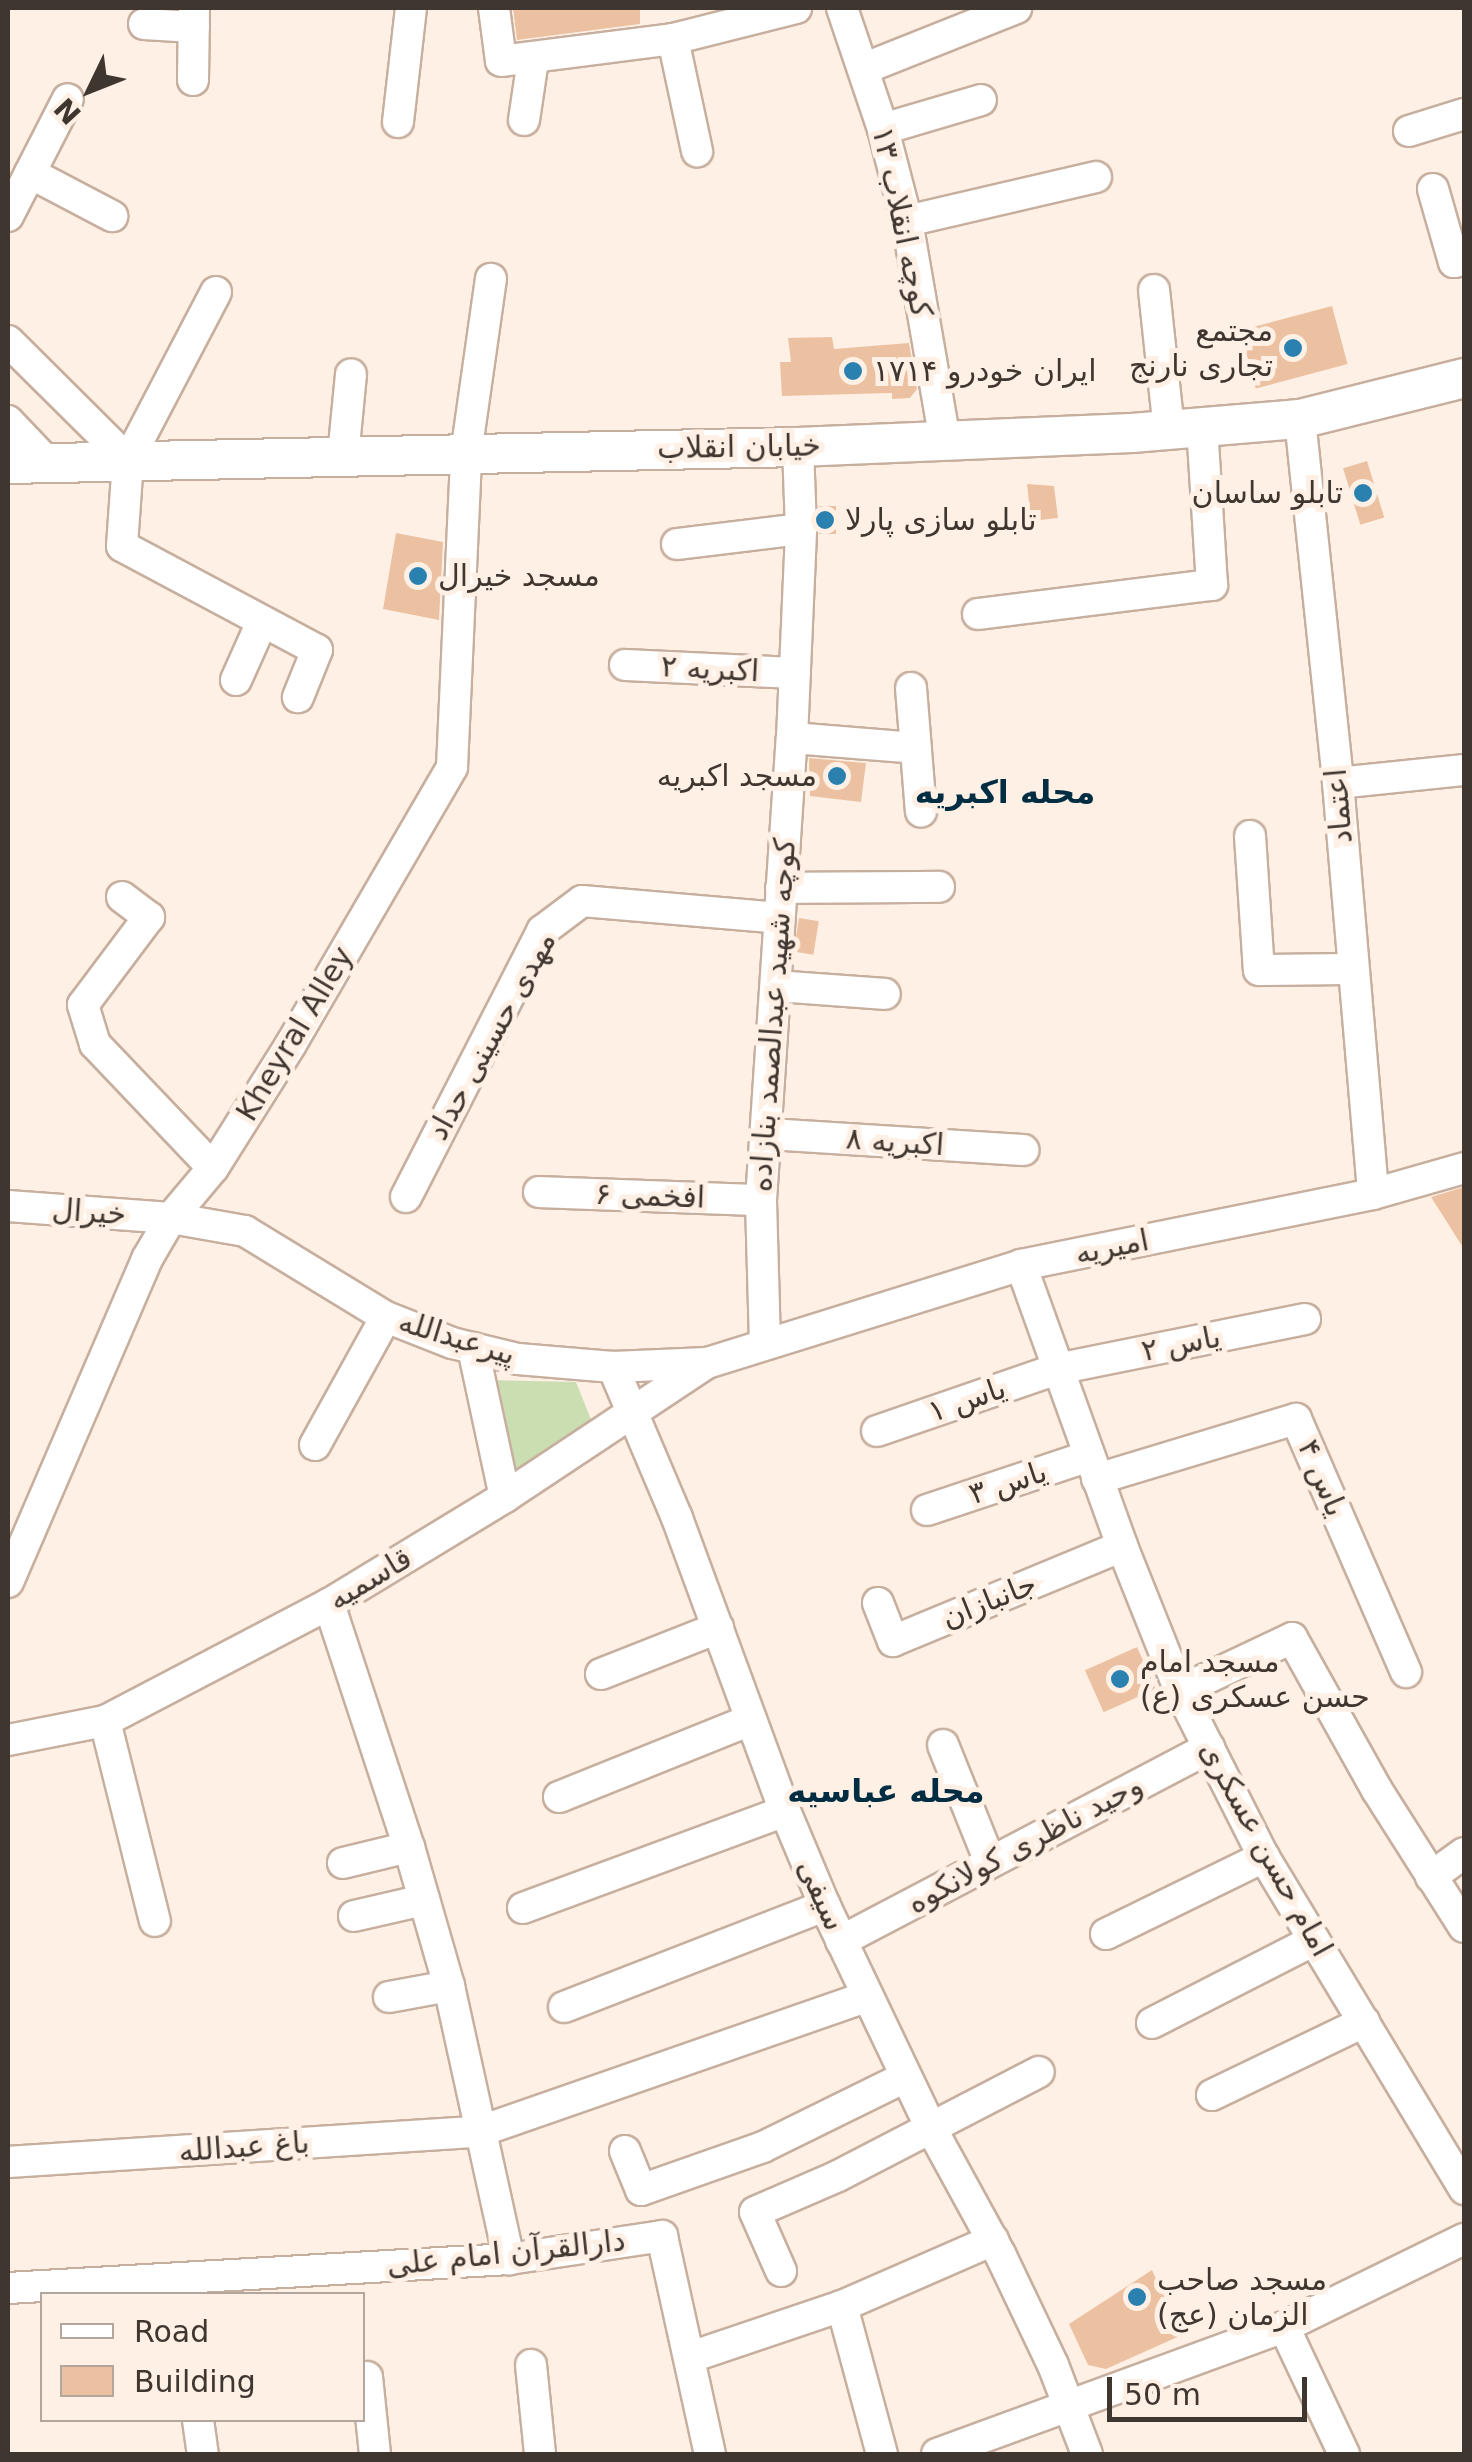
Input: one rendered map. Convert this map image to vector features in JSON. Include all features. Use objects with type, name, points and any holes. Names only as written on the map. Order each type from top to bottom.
[{"type":"main road","name":"خیابان انقلاب","points":[[8,464],[798,447],[1186,428],[1300,418],[1464,378]]},
{"type":"street","points":[[398,122],[411,8]]},
{"type":"street","points":[[494,8],[500,61],[532,60],[673,39],[796,8]]},
{"type":"street","name":"کوچه انقلاب ۱۳","points":[[842,8],[883,129],[907,221],[944,441]]},
{"type":"street","points":[[863,69],[1016,8]]},
{"type":"street","points":[[144,24],[194,17],[193,80]]},
{"type":"street","points":[[673,39],[697,151]]},
{"type":"street","points":[[524,120],[532,60]]},
{"type":"street","points":[[8,216],[68,99]]},
{"type":"street","points":[[883,129],[981,100]]},
{"type":"street","points":[[1409,130],[1464,114]]},
{"type":"street","points":[[30,173],[112,216]]},
{"type":"street","points":[[907,221],[1096,177]]},
{"type":"street","points":[[1433,189],[1454,262],[1464,260]]},
{"type":"street","name":"Kheyral Alley","points":[[8,1582],[148,1259],[171,1218],[213,1168],[452,768],[466,454],[490,279]]},
{"type":"street","points":[[978,614],[1212,585],[1186,428],[1154,290]]},
{"type":"street","points":[[216,292],[128,460],[122,546],[318,650],[298,697]]},
{"type":"street","points":[[8,340],[128,460]]},
{"type":"street","points":[[343,456],[351,374]]},
{"type":"street","name":"اعتماد","points":[[1300,418],[1338,783],[1373,1194]]},
{"type":"street","points":[[8,422],[47,462]]},
{"type":"street","name":"کوچه شهید عبدالصمد بنازاده","points":[[765,1344],[761,1200],[792,738],[800,529],[798,447]]},
{"type":"street","points":[[677,544],[800,529]]},
{"type":"street","points":[[236,680],[262,622]]},
{"type":"street","name":"اکبریه ۲","points":[[625,664],[795,674]]},
{"type":"street","points":[[911,688],[921,812]]},
{"type":"street","points":[[792,738],[916,748]]},
{"type":"street","points":[[1338,783],[1464,770]]},
{"type":"street","points":[[1250,836],[1259,970],[1353,969]]},
{"type":"street","name":"مهدی حسینی حداد","points":[[406,1197],[542,931],[582,901],[780,903],[939,887]]},
{"type":"street","points":[[122,897],[149,917],[82,1005],[94,1044],[213,1168]]},
{"type":"street","points":[[776,986],[885,994]]},
{"type":"street","name":"اکبریه ۸","points":[[768,1134],[1023,1150]]},
{"type":"street","name":"امیریه","points":[[765,1344],[1021,1265],[1373,1194],[1464,1168]]},
{"type":"street","name":"افخمی ۶","points":[[539,1192],[761,1200]]},
{"type":"street","name":"خیرال","points":[[8,1206],[171,1218]]},
{"type":"street","name":"پیرعبدالله","points":[[171,1218],[244,1231],[386,1317],[473,1348],[518,1359],[612,1367],[707,1364],[765,1344]]},
{"type":"street","name":"امام حسن عسکری","points":[[1021,1265],[1122,1546],[1180,1691],[1264,1858],[1464,2189]]},
{"type":"street","points":[[315,1445],[386,1317]]},
{"type":"street","name":"یاس ۲","points":[[1058,1369],[1306,1319]]},
{"type":"street","points":[[473,1348],[505,1497]]},
{"type":"street","name":"قاسمیه","points":[[8,1740],[105,1722],[329,1604],[631,1417],[707,1364]]},
{"type":"street","name":"سیفی","points":[[612,1367],[678,1518],[784,1811],[825,1906],[931,2128],[993,2240],[1087,2454]]},
{"type":"street","name":"یاس ۱","points":[[876,1431],[1058,1369]]},
{"type":"street","name":"یاس ۴","points":[[1093,1467],[1296,1419],[1406,1672]]},
{"type":"street","name":"یاس ۳","points":[[927,1510],[1093,1467]]},
{"type":"street","name":"جانبازان","points":[[878,1603],[893,1641],[1122,1546]]},
{"type":"street","points":[[329,1604],[409,1847],[449,1986],[510,2258]]},
{"type":"street","points":[[601,1674],[718,1628]]},
{"type":"street","points":[[1180,1691],[1292,1638],[1464,1927]]},
{"type":"street","points":[[559,1796],[751,1720]]},
{"type":"street","points":[[105,1722],[155,1921]]},
{"type":"street","points":[[942,1745],[990,1862]]},
{"type":"street","name":"وحید ناظری کولانکوه","points":[[841,1941],[1210,1748]]},
{"type":"street","points":[[524,1908],[784,1811]]},
{"type":"street","points":[[343,1863],[409,1847]]},
{"type":"street","points":[[1431,1877],[1464,1854]]},
{"type":"street","points":[[1106,1934],[1264,1858]]},
{"type":"street","points":[[354,1916],[424,1900]]},
{"type":"street","points":[[564,2007],[825,1906]]},
{"type":"street","points":[[1152,2022],[1314,1940]]},
{"type":"street","points":[[389,1997],[449,1986]]},
{"type":"street","name":"باغ عبدالله","points":[[8,2162],[482,2131],[866,1997]]},
{"type":"street","points":[[1212,2095],[1364,2022]]},
{"type":"street","points":[[780,2271],[755,2212],[1039,2072]]},
{"type":"street","points":[[625,2150],[641,2190],[763,2147],[906,2077]]},
{"type":"street","name":"دارالقرآن امام علی","points":[[8,2288],[510,2258],[662,2236],[710,2454]]},
{"type":"street","points":[[937,2454],[1284,2327],[1464,2239]]},
{"type":"street","points":[[690,2357],[842,2306],[993,2240]]},
{"type":"street","points":[[842,2306],[882,2454]]},
{"type":"street","points":[[1284,2327],[1344,2454]]},
{"type":"street","points":[[531,2365],[540,2454]]},
{"type":"street","points":[[367,2376],[375,2454]]},
{"type":"street","points":[[198,2422],[202,2454]]},
{"type":"green space","points":[[490,1380],[576,1382],[594,1427],[511,1480]]},
{"type":"building","points":[[513,8],[640,8],[640,24],[517,40]]},
{"type":"building","name":"مجتمع تجاری نارنج","points":[[1332,306],[1348,364],[1256,389],[1240,331]]},
{"type":"building","name":"ایران خودرو ۱۷۱۴","points":[[832,337],[834,349],[909,343],[917,389],[910,398],[892,399],[892,393],[782,396],[780,362],[791,362],[788,338]]},
{"type":"building","name":"تابلو ساسان","points":[[1367,461],[1384,517],[1360,525],[1343,468]]},
{"type":"building","points":[[1027,484],[1054,486],[1058,518],[1031,521]]},
{"type":"building","name":"تابلو سازی پارلا","points":[[819,506],[836,506],[836,534],[819,534]]},
{"type":"building","name":"مسجد خیرال","points":[[396,533],[443,542],[439,620],[383,609]]},
{"type":"building","name":"مسجد اکبریه","points":[[809,758],[866,763],[861,802],[810,796]]},
{"type":"building","points":[[799,918],[819,921],[813,955],[794,952]]},
{"type":"building","points":[[1464,1187],[1464,1249],[1431,1197]]},
{"type":"building","name":"مسجد امام حسن عسکری (ع)","points":[[1137,1647],[1156,1689],[1104,1712],[1085,1670]]},
{"type":"building","name":"مسجد صاحب الزمان (عج)","points":[[1152,2270],[1182,2335],[1106,2369],[1088,2365],[1069,2324]]},
{"type":"place","name":"مجتمع تجاری نارنج","points":[[1293,348]]},
{"type":"place","name":"ایران خودرو ۱۷۱۴","points":[[853,371]]},
{"type":"place","name":"تابلو ساسان","points":[[1363,493]]},
{"type":"place","name":"تابلو سازی پارلا","points":[[825,520]]},
{"type":"place","name":"مسجد خیرال","points":[[418,576]]},
{"type":"place","name":"مسجد اکبریه","points":[[837,776]]},
{"type":"place","name":"مسجد امام حسن عسکری (ع)","points":[[1120,1679]]},
{"type":"place","name":"مسجد صاحب الزمان (عج)","points":[[1137,2297]]},
{"type":"district","name":"محله اکبریه","points":[[1005,792]]},
{"type":"district","name":"محله عباسیه","points":[[886,1791]]}]
